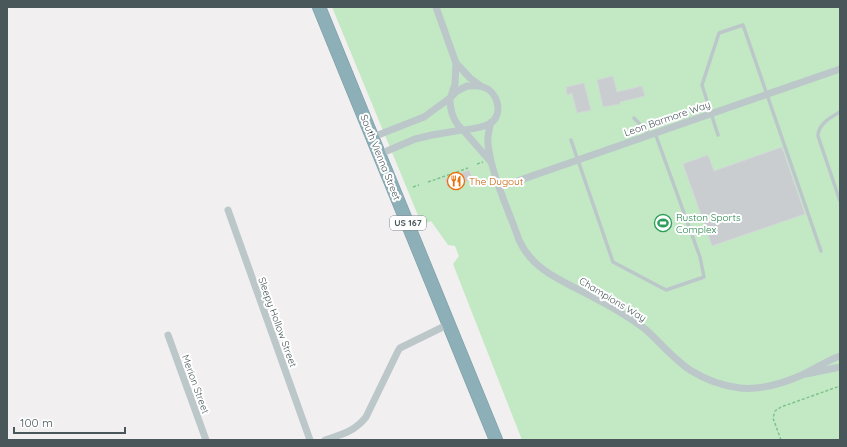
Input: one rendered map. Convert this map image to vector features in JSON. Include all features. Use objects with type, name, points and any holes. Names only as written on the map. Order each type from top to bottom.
[{"type":"highway","name":"South Vienna Street","points":[[319,7],[450,324],[496,440]]},
{"type":"street","name":"Champions Way","points":[[436,7],[456,63],[455,84],[451,97],[450,109],[452,115],[487,162],[500,186],[523,250],[533,262],[551,276],[592,296],[628,318],[645,330],[688,369],[713,382],[743,388],[768,386],[802,375],[840,367]]},
{"type":"street","name":"Champions Way","points":[[456,63],[470,78],[491,92],[497,102],[498,110],[491,122],[488,133],[487,162]]},
{"type":"street","name":"Leon Barmore Way","points":[[500,186],[840,69]]},
{"type":"street","points":[[373,138],[424,116],[467,86],[483,87]]},
{"type":"street","points":[[380,154],[415,139],[482,126],[491,122]]},
{"type":"street","name":"Sleepy Hollow Street","points":[[228,210],[310,440]]},
{"type":"street","points":[[325,440],[349,432],[359,426],[366,418],[400,348],[450,324]]},
{"type":"street","name":"Merion Street","points":[[168,335],[206,440]]},
{"type":"street","name":"Champions Way","points":[[802,375],[840,356]]},
{"type":"lane","points":[[718,135],[702,85],[719,33],[743,25],[821,251]]},
{"type":"lane","points":[[840,112],[820,127],[818,136],[840,201]]},
{"type":"lane","points":[[571,140],[612,262],[666,290],[704,277],[700,257],[653,134],[634,118]]},
{"type":"path","points":[[477,164],[487,162]]},
{"type":"path","points":[[428,182],[468,168]]},
{"type":"path","points":[[413,187],[419,185]]},
{"type":"path","points":[[781,440],[773,418],[775,411],[781,407],[840,386]]},
{"type":"green space","name":"Ruston Sports Complex","points":[[332,7],[840,7],[840,440],[522,440],[453,264],[459,256],[455,246],[448,245],[431,221],[422,225]]},
{"type":"building","points":[[613,76],[617,92],[642,86],[645,96],[620,102],[620,104],[603,107],[597,80]]},
{"type":"building","points":[[584,83],[591,110],[577,113],[572,93],[567,95],[566,87]]},
{"type":"building","points":[[782,147],[805,214],[712,246],[683,164],[708,155],[714,171]]},
{"type":"building","name":"The Dugout","points":[[469,170],[473,179],[448,188],[445,179]]},
{"type":"place","name":"The Dugout","points":[[456,181]]},
{"type":"place","name":"Ruston Sports Complex","points":[[663,223]]}]
